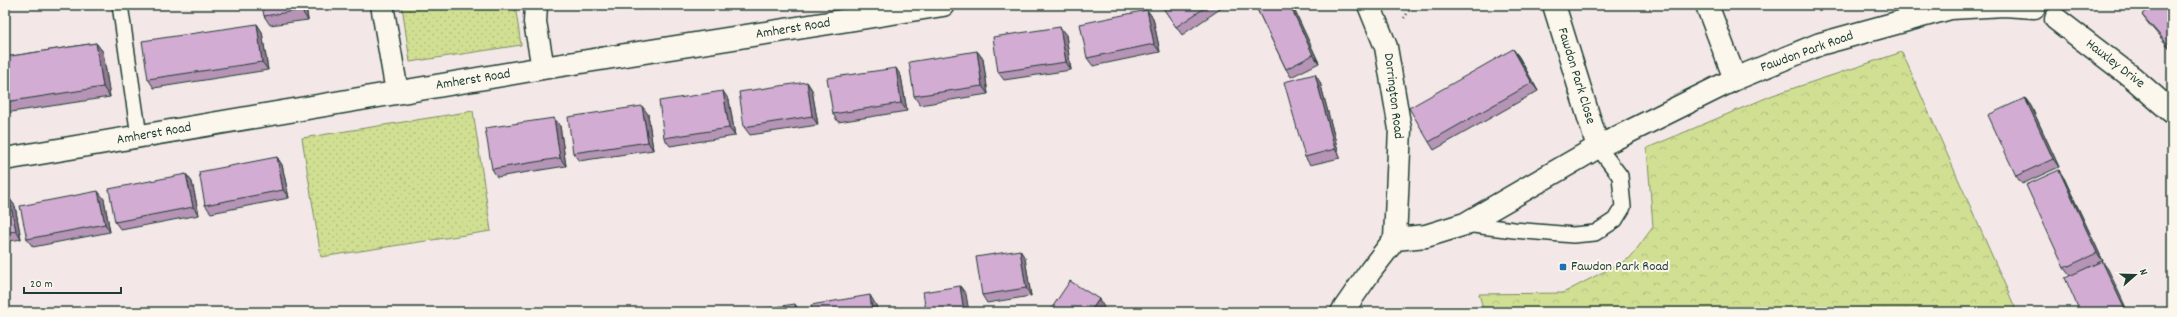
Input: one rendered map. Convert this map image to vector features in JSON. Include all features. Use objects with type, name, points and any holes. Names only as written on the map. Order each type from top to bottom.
[{"type":"street","points":[[382,5],[397,92]]},
{"type":"street","points":[[536,5],[535,22],[543,68]]},
{"type":"street","name":"Amherst Road","points":[[5,159],[543,68],[943,5]]},
{"type":"street","name":"Dorrington Road","points":[[1369,5],[1386,47],[1400,129],[1395,240]]},
{"type":"street","name":"Fawdon Park Close","points":[[1554,5],[1598,147]]},
{"type":"street","points":[[1707,5],[1735,79]]},
{"type":"street","name":"Fawdon Park Road","points":[[1395,240],[1426,236],[1464,224],[1598,147],[1735,79],[1820,44],[1951,8],[2004,5],[2034,6]]},
{"type":"street","name":"Hauxley Drive","points":[[2056,18],[2133,78],[2172,112]]},
{"type":"street","points":[[1342,312],[1371,270],[1395,240]]},
{"type":"lane","points":[[120,5],[140,136]]},
{"type":"lane","points":[[1464,224],[1573,235],[1595,233],[1615,220],[1623,207],[1620,176],[1598,147]]},
{"type":"green space","points":[[515,5],[521,45],[410,62],[402,6]]},
{"type":"green space","points":[[1902,52],[2017,312],[1484,312],[1479,294],[1563,293],[1630,258],[1653,227],[1647,148],[1773,95]]},
{"type":"green space","points":[[473,111],[491,231],[321,257],[302,138]]},
{"type":"building","points":[[262,5],[300,5],[301,10],[264,16]]},
{"type":"building","points":[[1161,5],[1209,5],[1176,27]]},
{"type":"building","points":[[1255,5],[1290,5],[1313,55],[1286,69]]},
{"type":"building","points":[[2154,5],[2172,5],[2172,49],[2142,15]]},
{"type":"building","points":[[1147,10],[1154,44],[1087,58],[1080,24]]},
{"type":"building","points":[[257,24],[262,62],[148,79],[142,41]]},
{"type":"building","points":[[1060,27],[1066,62],[998,72],[993,37]]},
{"type":"building","points":[[96,43],[103,87],[5,102],[5,57]]},
{"type":"building","points":[[1513,49],[1532,83],[1429,142],[1409,108]]},
{"type":"building","points":[[977,51],[982,86],[914,96],[909,62]]},
{"type":"building","points":[[896,68],[901,103],[833,114],[827,78]]},
{"type":"building","points":[[1315,74],[1335,149],[1305,157],[1284,82]]},
{"type":"building","points":[[807,82],[812,116],[744,127],[739,92]]},
{"type":"building","points":[[723,91],[729,128],[664,138],[659,101]]},
{"type":"building","points":[[2025,98],[2053,159],[2016,176],[1988,115]]},
{"type":"building","points":[[642,106],[648,142],[573,153],[568,117]]},
{"type":"building","points":[[554,118],[560,158],[492,169],[485,128]]},
{"type":"building","points":[[277,157],[283,190],[205,205],[199,172]]},
{"type":"building","points":[[2059,170],[2097,253],[2064,268],[2026,185]]},
{"type":"building","points":[[186,174],[193,207],[115,222],[109,189]]},
{"type":"building","points":[[98,191],[105,224],[27,239],[20,206]]},
{"type":"building","points":[[9,198],[16,231],[5,233],[5,199]]},
{"type":"building","points":[[1020,250],[1026,288],[982,295],[976,257]]},
{"type":"building","points":[[2102,261],[2126,312],[2080,312],[2065,278]]},
{"type":"building","points":[[1070,281],[1099,299],[1090,312],[1049,312]]},
{"type":"building","points":[[960,286],[964,312],[926,312],[923,292]]},
{"type":"building","points":[[870,295],[872,312],[812,312],[811,305]]},
{"type":"building","points":[[795,304],[796,312],[755,312],[755,310]]},
{"type":"building","points":[[1434,307],[1436,312],[1418,312]]},
{"type":"place","name":"Fawdon Park Road","points":[[1563,267]]}]
